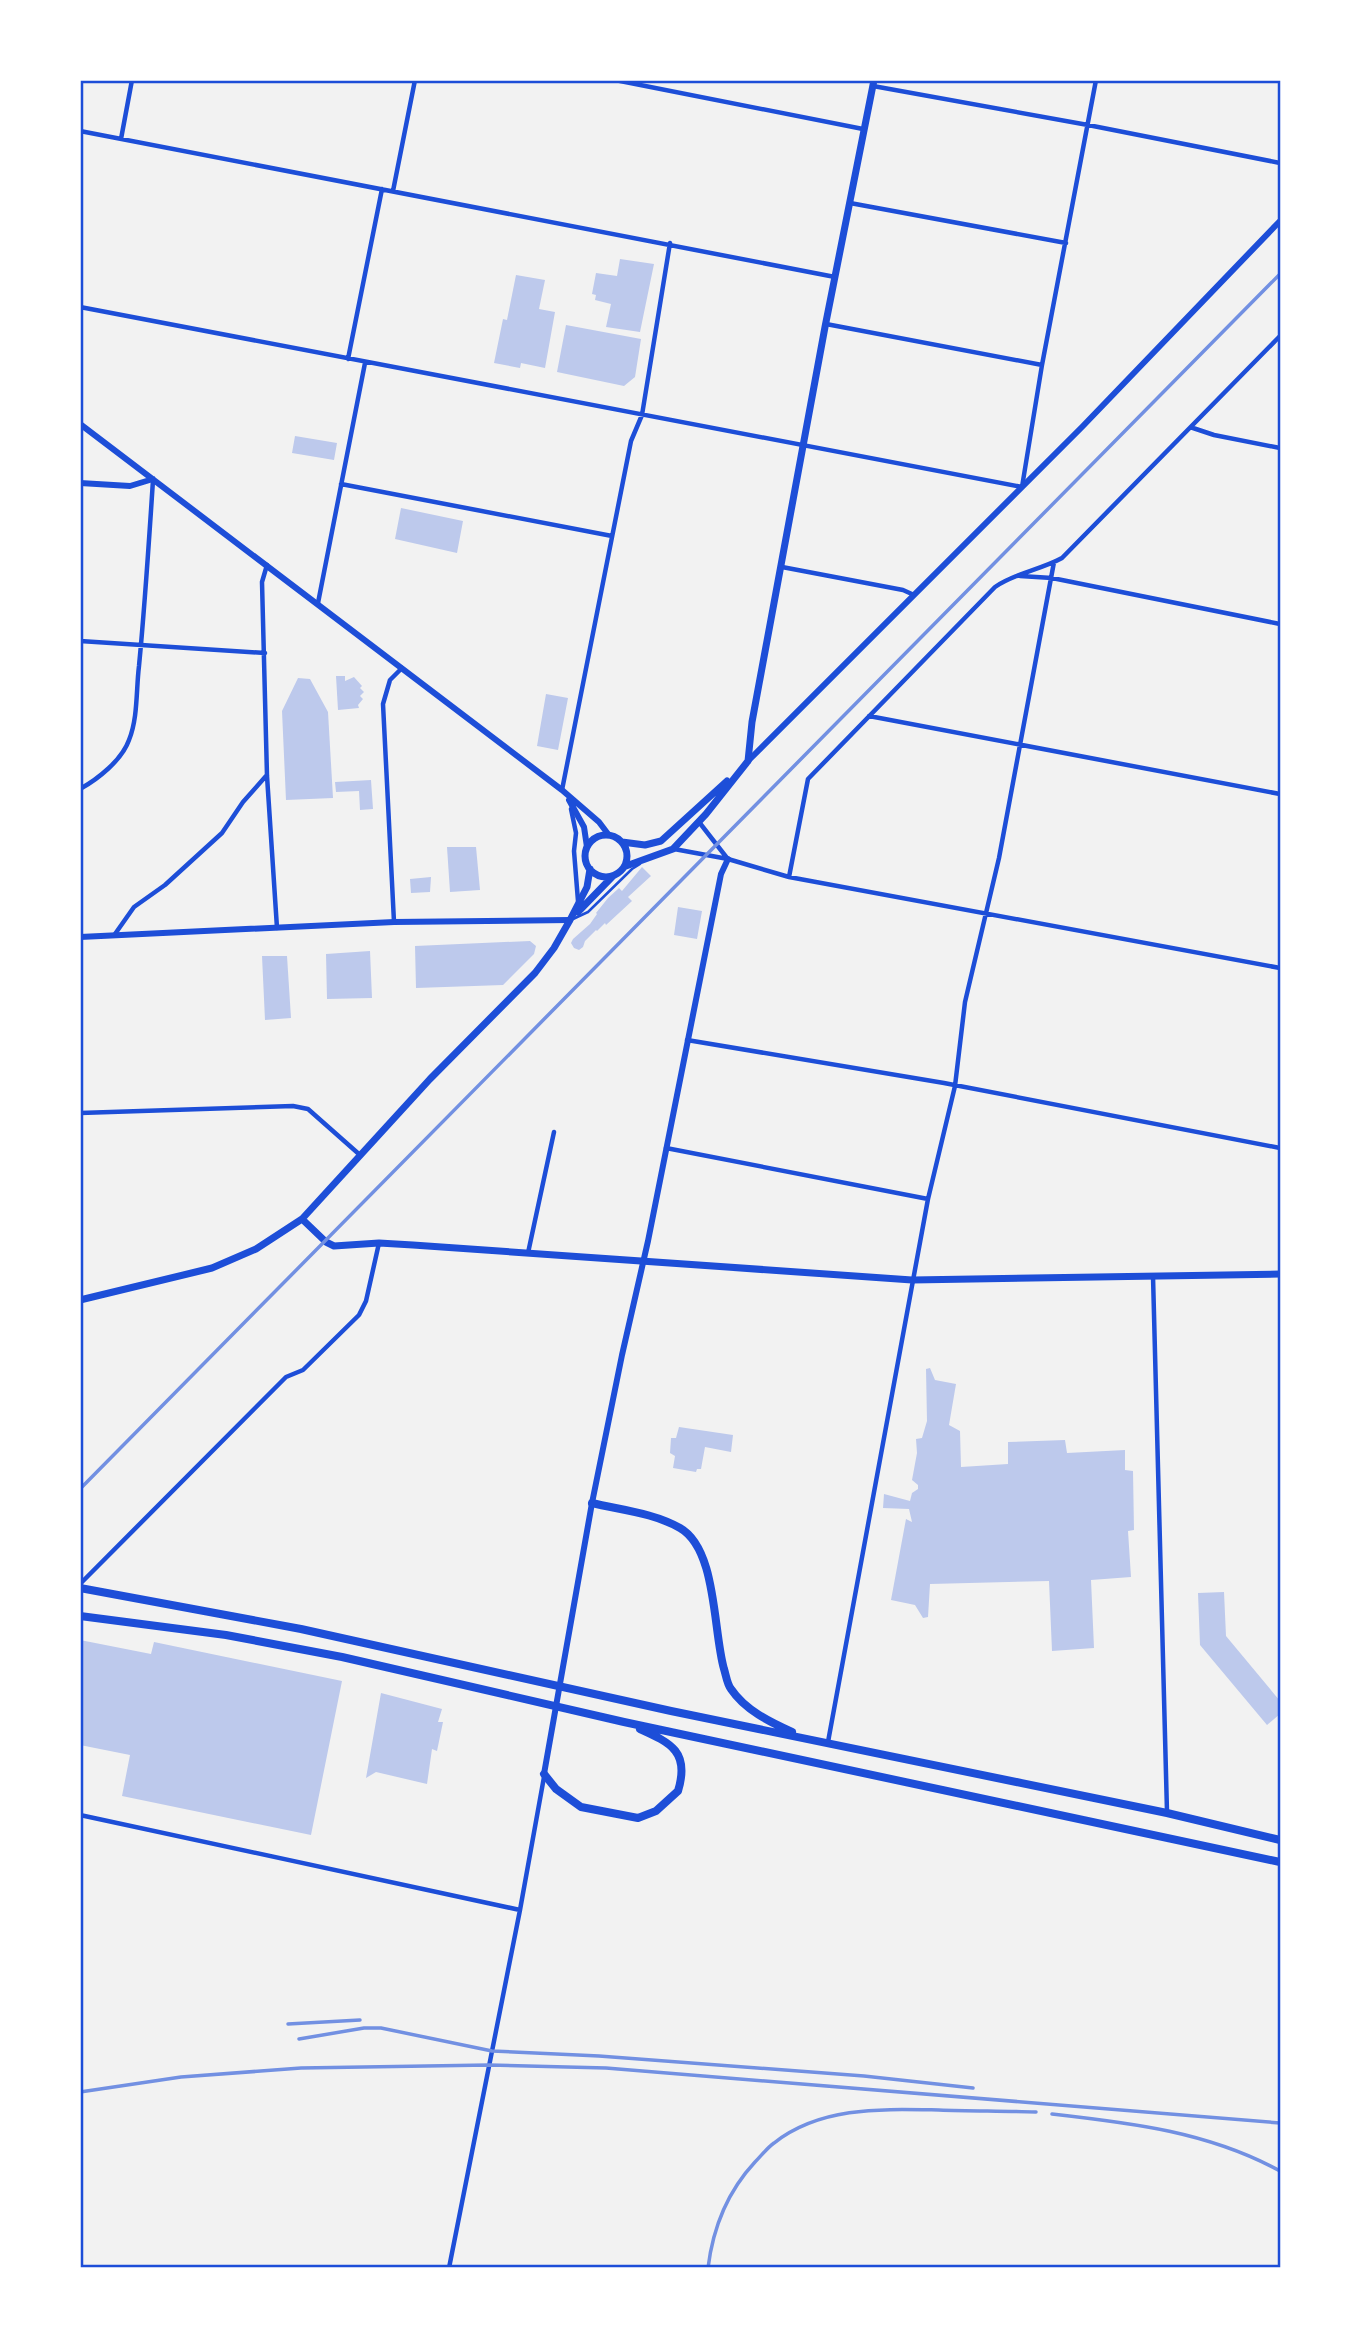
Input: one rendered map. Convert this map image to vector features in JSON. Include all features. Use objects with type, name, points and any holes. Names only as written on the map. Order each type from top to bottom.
[{"type":"highway","points":[[592,1503],[649,1515],[683,1529],[702,1552],[709,1579],[719,1651],[730,1688],[762,1718],[804,1737]]},
{"type":"highway","points":[[80,1586],[302,1629],[561,1687],[1167,1813],[1280,1840]]},
{"type":"highway","points":[[80,1616],[250,1639],[426,1675],[624,1721],[1280,1862]]},
{"type":"highway","points":[[544,1774],[556,1790],[581,1807],[638,1818],[656,1811],[678,1791],[681,1768],[678,1751],[666,1741],[624,1721]]},
{"type":"main road","points":[[570,920],[626,866],[673,849],[699,822],[748,761],[752,722],[825,324],[873,83]]},
{"type":"main road","points":[[612,877],[600,877],[590,869],[585,856],[587,847],[595,838],[608,834],[622,842],[639,845],[661,841],[748,761]]},
{"type":"main road","points":[[622,842],[628,855],[626,866]]},
{"type":"main road","points":[[80,1300],[212,1268],[256,1249],[302,1219],[430,1079],[535,973],[570,920],[587,887],[590,869]]},
{"type":"main road","points":[[302,1219],[326,1242],[334,1245],[379,1243],[912,1280],[1280,1274]]},
{"type":"street","points":[[121,139],[132,80]]},
{"type":"street","points":[[393,191],[415,80]]},
{"type":"street","points":[[615,80],[864,130]]},
{"type":"street","points":[[1022,487],[1042,365],[1096,80]]},
{"type":"street","points":[[873,83],[1280,163]]},
{"type":"street","points":[[80,131],[835,277]]},
{"type":"street","points":[[348,359],[382,189]]},
{"type":"street","points":[[850,203],[1066,243]]},
{"type":"street","points":[[748,761],[1022,487],[1280,221]]},
{"type":"street","points":[[587,847],[584,827],[562,790],[631,441],[642,415],[670,243]]},
{"type":"street","points":[[80,307],[1022,487]]},
{"type":"street","points":[[825,324],[1042,365]]},
{"type":"street","points":[[789,877],[808,779],[995,587],[1062,558],[1280,336]]},
{"type":"street","points":[[318,603],[365,363]]},
{"type":"street","points":[[80,424],[562,790],[599,822],[608,834]]},
{"type":"street","points":[[1192,428],[1280,448]]},
{"type":"street","points":[[80,483],[130,486],[153,479]]},
{"type":"street","points":[[80,789],[109,766],[129,741],[141,645],[153,479]]},
{"type":"street","points":[[341,484],[612,536]]},
{"type":"street","points":[[828,1743],[912,1280],[954,1086],[965,1002],[988,913],[1054,562]]},
{"type":"street","points":[[267,564],[262,582],[267,776],[277,928]]},
{"type":"street","points":[[782,567],[903,590],[915,595]]},
{"type":"street","points":[[1016,576],[1052,578],[1280,624]]},
{"type":"street","points":[[80,641],[265,653]]},
{"type":"street","points":[[394,922],[383,704],[390,680],[403,668]]},
{"type":"street","points":[[869,716],[1280,794]]},
{"type":"street","points":[[115,934],[134,907],[165,885],[222,834],[243,802],[267,776]]},
{"type":"street","points":[[569,801],[576,833],[574,851],[578,904]]},
{"type":"street","points":[[699,822],[728,859]]},
{"type":"street","points":[[673,849],[728,859],[789,877],[1280,968]]},
{"type":"street","points":[[449,2267],[520,1910],[621,1355],[643,1263],[721,874],[728,859]]},
{"type":"street","points":[[80,937],[394,922],[570,920]]},
{"type":"street","points":[[687,1040],[954,1086],[1280,1148]]},
{"type":"street","points":[[80,1113],[292,1106],[308,1109],[360,1156]]},
{"type":"street","points":[[528,1254],[554,1132]]},
{"type":"street","points":[[666,1148],[928,1199]]},
{"type":"street","points":[[80,1586],[286,1377],[303,1370],[359,1315],[366,1301],[379,1243]]},
{"type":"street","points":[[1153,1276],[1167,1813]]},
{"type":"street","points":[[80,1815],[520,1910]]},
{"type":"lane","points":[[570,920],[588,912],[632,869],[654,856]]},
{"type":"building","points":[[620,259],[654,264],[640,332],[606,327],[611,304],[595,300],[596,295],[592,294],[596,273],[617,276]]},
{"type":"building","points":[[516,275],[545,280],[539,309],[555,312],[545,368],[521,363],[520,368],[494,363],[503,319],[507,320]]},
{"type":"building","points":[[566,325],[641,339],[635,377],[624,386],[557,372]]},
{"type":"building","points":[[295,436],[337,443],[334,460],[292,453]]},
{"type":"building","points":[[401,508],[463,521],[457,553],[395,539]]},
{"type":"building","points":[[336,676],[345,676],[345,681],[354,677],[362,686],[360,688],[364,692],[360,696],[363,699],[358,705],[359,708],[338,710]]},
{"type":"building","points":[[298,678],[310,679],[328,712],[333,798],[286,800],[282,711]]},
{"type":"building","points":[[546,694],[568,698],[558,750],[537,746]]},
{"type":"building","points":[[371,780],[373,809],[360,810],[359,791],[336,792],[335,782]]},
{"type":"building","points":[[447,847],[476,847],[480,890],[450,892]]},
{"type":"building","points":[[642,867],[651,876],[628,897],[632,901],[606,925],[605,923],[596,930],[583,947],[579,950],[574,948],[571,943],[573,939],[590,924],[608,898],[619,888],[622,891]]},
{"type":"building","points":[[431,877],[430,892],[411,893],[410,879]]},
{"type":"building","points":[[678,907],[702,911],[697,939],[674,935]]},
{"type":"building","points":[[530,941],[536,946],[534,954],[503,985],[416,988],[415,946]]},
{"type":"building","points":[[370,951],[372,998],[327,999],[326,954]]},
{"type":"building","points":[[262,956],[287,956],[291,1018],[265,1020]]},
{"type":"building","points":[[930,1368],[935,1380],[956,1384],[949,1425],[960,1431],[961,1467],[1008,1464],[1008,1442],[1065,1440],[1067,1453],[1125,1450],[1125,1470],[1133,1471],[1134,1530],[1128,1531],[1131,1577],[1091,1580],[1094,1648],[1052,1651],[1049,1581],[930,1584],[928,1617],[923,1618],[915,1605],[891,1600],[906,1519],[912,1522],[909,1509],[883,1508],[884,1494],[910,1501],[912,1493],[918,1489],[918,1485],[912,1480],[917,1453],[916,1439],[922,1438],[927,1421],[926,1369]]},
{"type":"building","points":[[679,1427],[733,1435],[731,1452],[705,1447],[701,1469],[696,1472],[673,1468],[675,1456],[670,1453],[671,1438],[676,1438]]},
{"type":"building","points":[[1224,1592],[1226,1636],[1280,1701],[1280,1714],[1267,1725],[1200,1645],[1198,1593]]},
{"type":"building","points":[[80,1640],[151,1654],[154,1642],[342,1681],[311,1835],[122,1796],[130,1755],[80,1745]]},
{"type":"building","points":[[381,1693],[442,1709],[438,1722],[443,1722],[437,1751],[432,1749],[427,1784],[376,1772],[366,1778]]},
{"type":"railway","points":[[80,1489],[1280,274]]},
{"type":"railway","points":[[288,2024],[360,2020]]},
{"type":"railway","points":[[299,2039],[364,2028],[381,2028],[492,2051],[599,2056],[864,2076],[973,2088]]},
{"type":"railway","points":[[80,2092],[181,2077],[301,2068],[489,2065],[606,2068],[1280,2123]]},
{"type":"railway","points":[[708,2268],[718,2224],[737,2185],[769,2147],[792,2131],[832,2116],[875,2110],[1036,2112]]},
{"type":"railway","points":[[1052,2114],[1111,2121],[1198,2138],[1226,2147],[1280,2171]]}]
